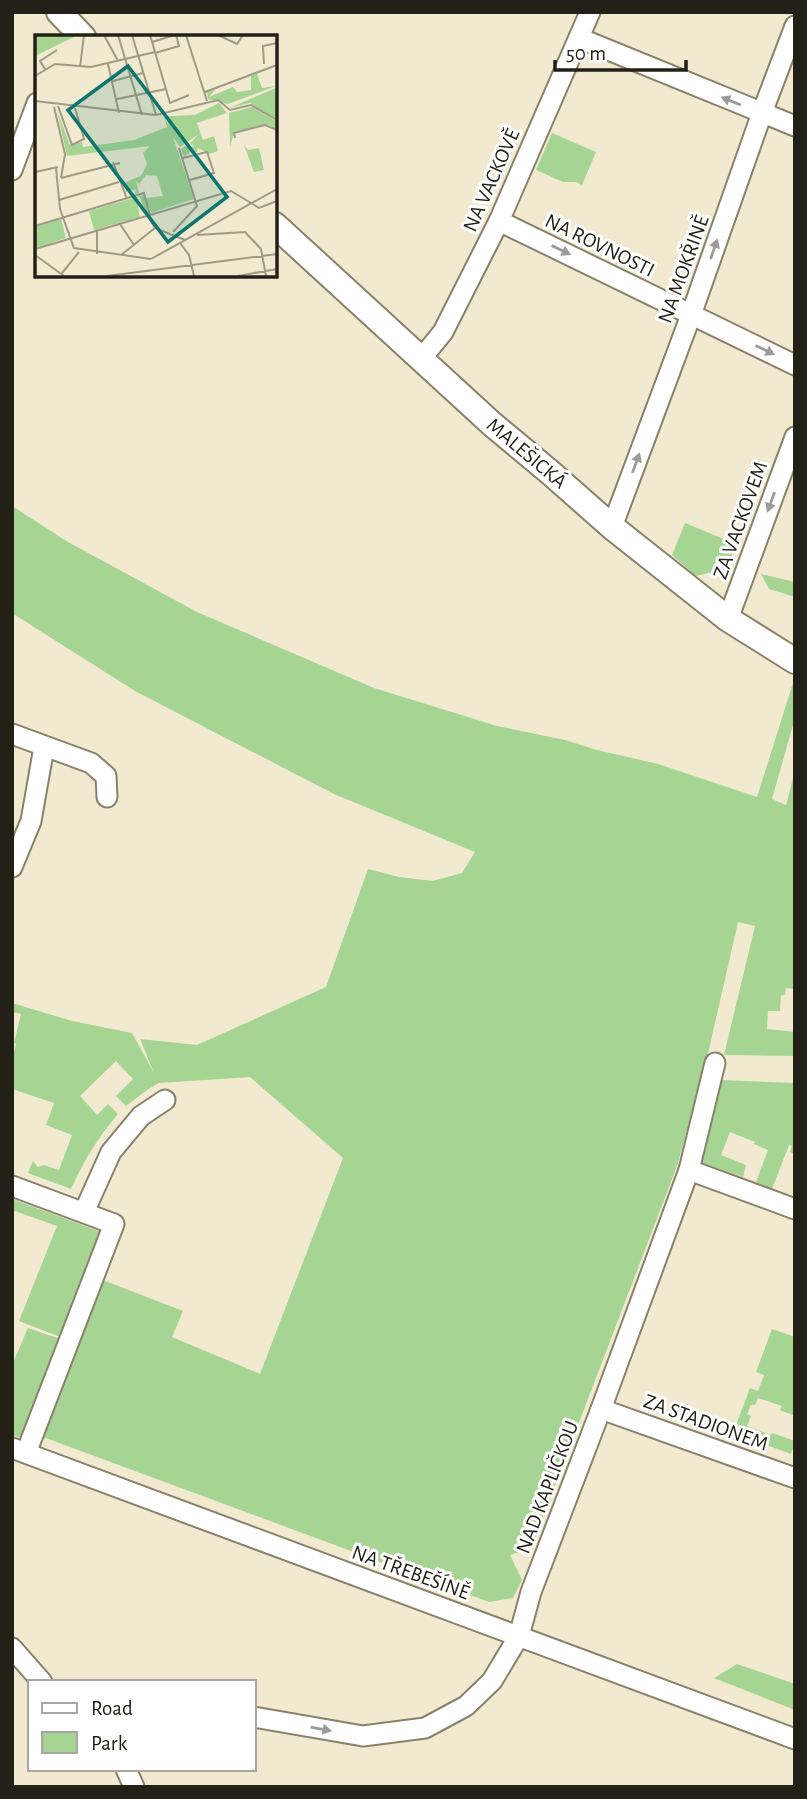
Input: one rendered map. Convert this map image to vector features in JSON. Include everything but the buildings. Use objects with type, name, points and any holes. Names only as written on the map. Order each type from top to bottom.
[{"type":"street","name":"NA VACKOVĚ","points":[[421,359],[443,332],[499,220],[590,12]]},
{"type":"street","name":"NA MOKŘINĚ","points":[[612,527],[795,26]]},
{"type":"street","points":[[579,38],[795,126]]},
{"type":"street","points":[[12,170],[35,108]]},
{"type":"street","name":"NA ROVNOSTI","points":[[499,220],[795,365]]},
{"type":"street","name":"MALEŠICKÁ","points":[[276,226],[492,424],[612,527],[728,619],[795,661]]},
{"type":"street","name":"ZA VACKOVEM","points":[[728,619],[795,438]]},
{"type":"street","points":[[12,734],[91,763],[106,776],[107,797]]},
{"type":"street","points":[[12,867],[31,821],[44,747]]},
{"type":"street","name":"NAD KAPLIČKOU","points":[[256,1717],[363,1736],[425,1728],[466,1706],[492,1681],[519,1636],[531,1592],[689,1170],[715,1063]]},
{"type":"street","points":[[84,1212],[111,1152],[141,1116],[165,1100]]},
{"type":"street","points":[[689,1170],[795,1209]]},
{"type":"street","points":[[12,1186],[114,1224],[19,1450]]},
{"type":"street","name":"ZA STADIONEM","points":[[601,1409],[795,1478]]},
{"type":"street","name":"NA TŘEBEŠÍNĚ","points":[[19,1450],[795,1739]]},
{"type":"street","points":[[12,1648],[40,1680]]},
{"type":"street","points":[[126,1771],[134,1787]]},
{"type":"green space","points":[[552,133],[596,152],[582,185],[563,182],[536,170]]},
{"type":"green space","points":[[12,506],[68,542],[197,612],[374,688],[497,726],[658,764],[757,797],[793,683],[795,685],[795,718],[772,799],[786,805],[795,771],[795,989],[786,988],[785,995],[781,995],[780,1011],[768,1011],[767,1029],[795,1032],[795,1056],[724,1055],[755,926],[738,922],[707,1058],[677,1166],[531,1548],[510,1555],[522,1580],[513,1598],[489,1602],[43,1437],[100,1279],[183,1311],[172,1337],[260,1374],[343,1158],[250,1077],[159,1083],[126,1106],[116,1096],[133,1079],[116,1061],[80,1096],[97,1115],[108,1104],[118,1114],[92,1150],[71,1189],[28,1173],[33,1161],[38,1167],[44,1165],[59,1170],[72,1135],[46,1125],[54,1103],[12,1089],[14,1043],[21,1014],[12,1012],[12,1003],[72,1021],[132,1033],[154,1073],[140,1039],[197,1045],[326,987],[368,869],[399,877],[433,881],[462,873],[475,852],[334,794],[135,691],[12,613]]},
{"type":"green space","points":[[685,523],[736,544],[726,572],[716,571],[696,576],[672,555]]},
{"type":"green space","points":[[761,574],[795,582],[795,597],[769,589]]},
{"type":"green space","points":[[719,1080],[795,1083],[795,1154],[790,1152],[792,1146],[789,1145],[772,1189],[756,1182],[768,1150],[730,1132],[721,1155],[746,1165],[743,1177],[699,1162]]},
{"type":"green space","points":[[12,1199],[101,1232],[63,1338],[19,1321],[57,1226],[12,1210]]},
{"type":"green space","points":[[28,1328],[63,1340],[29,1431],[21,1438],[12,1435],[12,1365]]},
{"type":"green space","points":[[772,1329],[795,1337],[795,1416],[780,1410],[782,1406],[758,1398],[747,1414],[751,1416],[747,1426],[795,1441],[791,1454],[733,1433],[750,1388],[758,1391],[764,1375],[756,1372]]},
{"type":"green space","points":[[737,1664],[795,1684],[795,1710],[714,1678]]}]
